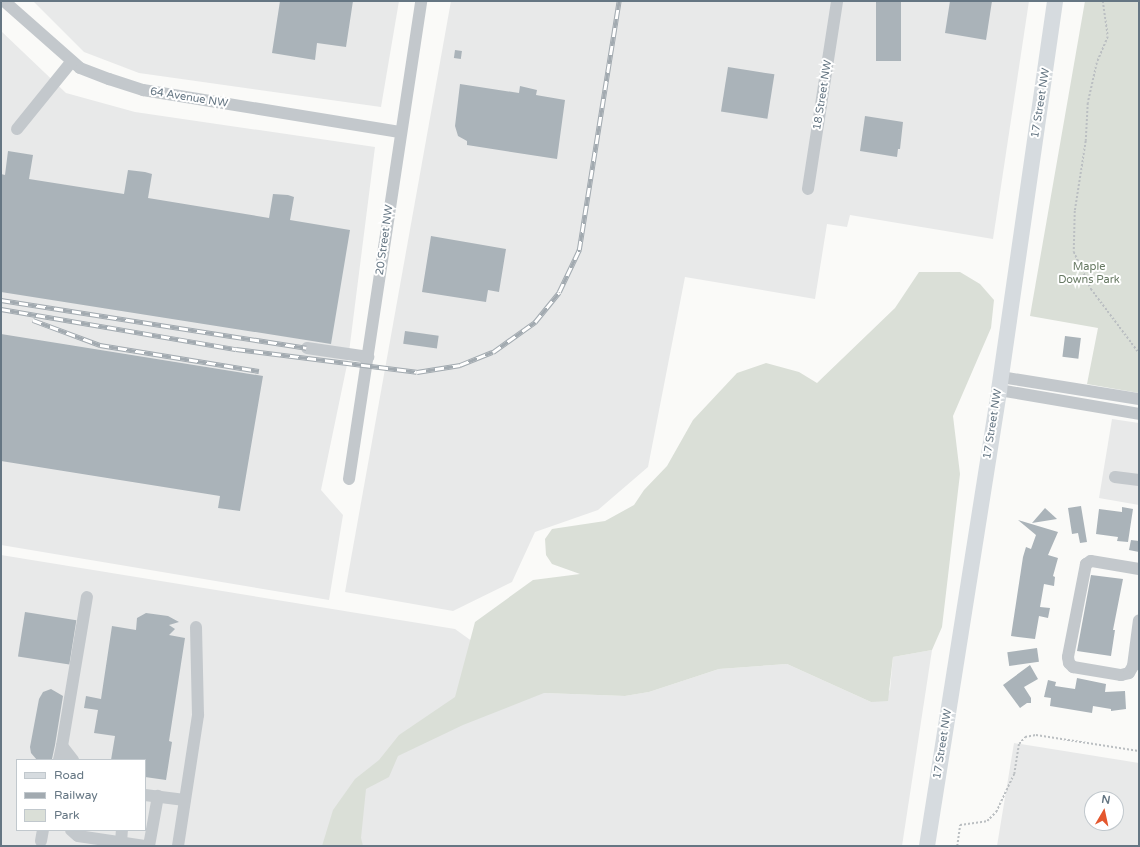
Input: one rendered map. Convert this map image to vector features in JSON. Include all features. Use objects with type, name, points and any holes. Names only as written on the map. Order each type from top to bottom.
[{"type":"main road","name":"17 Street NW","points":[[927,846],[1000,384],[1055,1]]},
{"type":"street","name":"64 Avenue NW","points":[[4,1],[80,68],[143,90],[400,132]]},
{"type":"street","name":"20 Street NW","points":[[349,479],[400,132],[421,1]]},
{"type":"street","name":"18 Street NW","points":[[808,189],[837,1]]},
{"type":"street","points":[[17,129],[72,61]]},
{"type":"street","points":[[307,348],[368,356]]},
{"type":"street","points":[[1000,384],[1139,399]]},
{"type":"street","points":[[1000,384],[1139,414]]},
{"type":"street","points":[[1115,477],[1139,480]]},
{"type":"street","points":[[1139,569],[1091,561],[1086,564],[1069,649],[1069,663],[1073,667],[1121,675],[1129,672],[1133,666],[1139,620]]},
{"type":"street","points":[[59,759],[86,597]]},
{"type":"street","points":[[178,846],[198,715],[196,626]]},
{"type":"street","points":[[62,746],[72,759]]},
{"type":"street","points":[[146,795],[185,800]]},
{"type":"street","points":[[149,846],[158,796]]},
{"type":"street","points":[[71,831],[78,836],[95,834],[121,843],[146,846]]},
{"type":"street","points":[[121,843],[122,831]]},
{"type":"path","points":[[1103,1],[1108,37],[1097,63],[1088,104],[1086,141],[1075,211],[1074,252],[1091,289],[1139,353]]},
{"type":"path","points":[[957,846],[960,825],[987,821],[996,812],[1014,774],[1019,744],[1025,736],[1036,735],[1139,751]]},
{"type":"shaded area","points":[[33,1],[399,1],[381,107],[139,73],[84,52]]},
{"type":"shaded area","points":[[451,1],[1029,1],[993,239],[850,215],[847,227],[827,224],[815,299],[685,277],[648,467],[598,510],[535,532],[512,582],[453,611],[345,592]]},
{"type":"shaded area","points":[[1,31],[66,93],[135,112],[375,147],[348,360],[321,490],[343,515],[329,600],[1,545]]},
{"type":"shaded area","points":[[1112,419],[1139,423],[1139,505],[1099,498]]},
{"type":"shaded area","points":[[1,555],[455,629],[544,693],[625,696],[649,692],[719,669],[787,664],[871,702],[890,690],[893,657],[932,650],[902,846],[1,846]]},
{"type":"shaded area","points":[[1014,743],[1139,763],[1139,846],[997,846]]},
{"type":"green space","name":"Maple Downs Park","points":[[1085,1],[1139,1],[1139,393],[1087,384],[1098,328],[1030,316]]},
{"type":"green space","points":[[919,272],[960,272],[980,284],[994,300],[991,328],[953,416],[960,474],[942,627],[932,650],[893,657],[888,701],[871,702],[787,664],[719,669],[649,692],[625,696],[544,693],[463,725],[398,756],[389,777],[366,789],[361,838],[363,846],[322,846],[333,810],[355,779],[379,760],[399,735],[455,697],[475,622],[533,580],[580,574],[552,564],[546,555],[545,539],[552,529],[605,521],[634,505],[644,490],[667,466],[693,420],[737,373],[766,363],[799,372],[817,383],[895,308]]},
{"type":"building","points":[[280,1],[353,1],[346,47],[317,43],[315,60],[272,53]]},
{"type":"building","points":[[876,1],[901,1],[901,61],[876,61]]},
{"type":"building","points":[[950,1],[992,1],[986,40],[945,33]]},
{"type":"building","points":[[455,50],[462,51],[461,59],[454,58]]},
{"type":"building","points":[[728,67],[774,74],[767,119],[721,111]]},
{"type":"building","points":[[460,84],[519,93],[520,86],[537,90],[536,95],[565,100],[557,159],[467,145],[467,141],[458,136],[455,126]]},
{"type":"building","points":[[865,116],[903,122],[900,149],[898,149],[897,157],[860,151]]},
{"type":"building","points":[[8,151],[33,155],[29,179],[124,194],[128,170],[145,172],[152,174],[148,198],[269,218],[273,194],[288,195],[294,197],[290,220],[350,230],[331,344],[1,292],[1,174],[5,175]]},
{"type":"building","points":[[431,236],[506,249],[499,292],[488,290],[486,302],[422,292]]},
{"type":"building","points":[[405,331],[439,336],[437,349],[403,344]]},
{"type":"building","points":[[1,334],[263,376],[240,511],[218,508],[220,496],[1,461]]},
{"type":"building","points":[[1065,336],[1081,338],[1078,359],[1062,357]]},
{"type":"building","points":[[1081,506],[1087,542],[1080,543],[1078,533],[1072,534],[1068,508]]},
{"type":"building","points":[[1122,507],[1133,509],[1128,542],[1117,541],[1118,537],[1096,534],[1099,509],[1122,512]]},
{"type":"building","points":[[1045,508],[1057,519],[1032,523]]},
{"type":"building","points":[[1018,520],[1058,532],[1048,555],[1058,558],[1053,576],[1055,577],[1054,586],[1044,584],[1040,607],[1050,608],[1048,618],[1039,616],[1035,639],[1011,636],[1023,557],[1026,547],[1031,549],[1036,535]]},
{"type":"building","points":[[1131,540],[1139,541],[1139,552],[1129,550]]},
{"type":"building","points":[[1091,575],[1123,579],[1113,630],[1115,630],[1111,656],[1077,651]]},
{"type":"building","points":[[25,612],[76,620],[69,665],[18,656]]},
{"type":"building","points":[[146,613],[168,616],[179,622],[169,625],[175,629],[169,635],[185,638],[169,741],[172,742],[166,780],[146,777],[146,759],[111,759],[115,736],[94,733],[98,710],[84,708],[86,696],[101,699],[112,626],[136,630],[137,618]]},
{"type":"building","points":[[1037,648],[1039,662],[1009,666],[1007,652]]},
{"type":"building","points":[[1030,665],[1038,679],[1024,687],[1031,698],[1031,703],[1027,703],[1020,708],[1003,685]]},
{"type":"building","points":[[1077,678],[1106,684],[1105,692],[1125,691],[1126,709],[1111,711],[1111,709],[1093,706],[1092,713],[1050,706],[1051,698],[1044,697],[1048,680],[1056,682],[1055,686],[1075,689]]},
{"type":"building","points":[[51,689],[63,696],[52,759],[36,759],[31,753],[30,747],[39,699],[43,692]]},
{"type":"railway","points":[[1,309],[236,349],[417,372],[460,365],[493,352],[535,322],[559,292],[579,250],[619,1]]},
{"type":"railway","points":[[1,300],[306,348]]},
{"type":"railway","points":[[33,320],[100,345],[259,371]]}]
